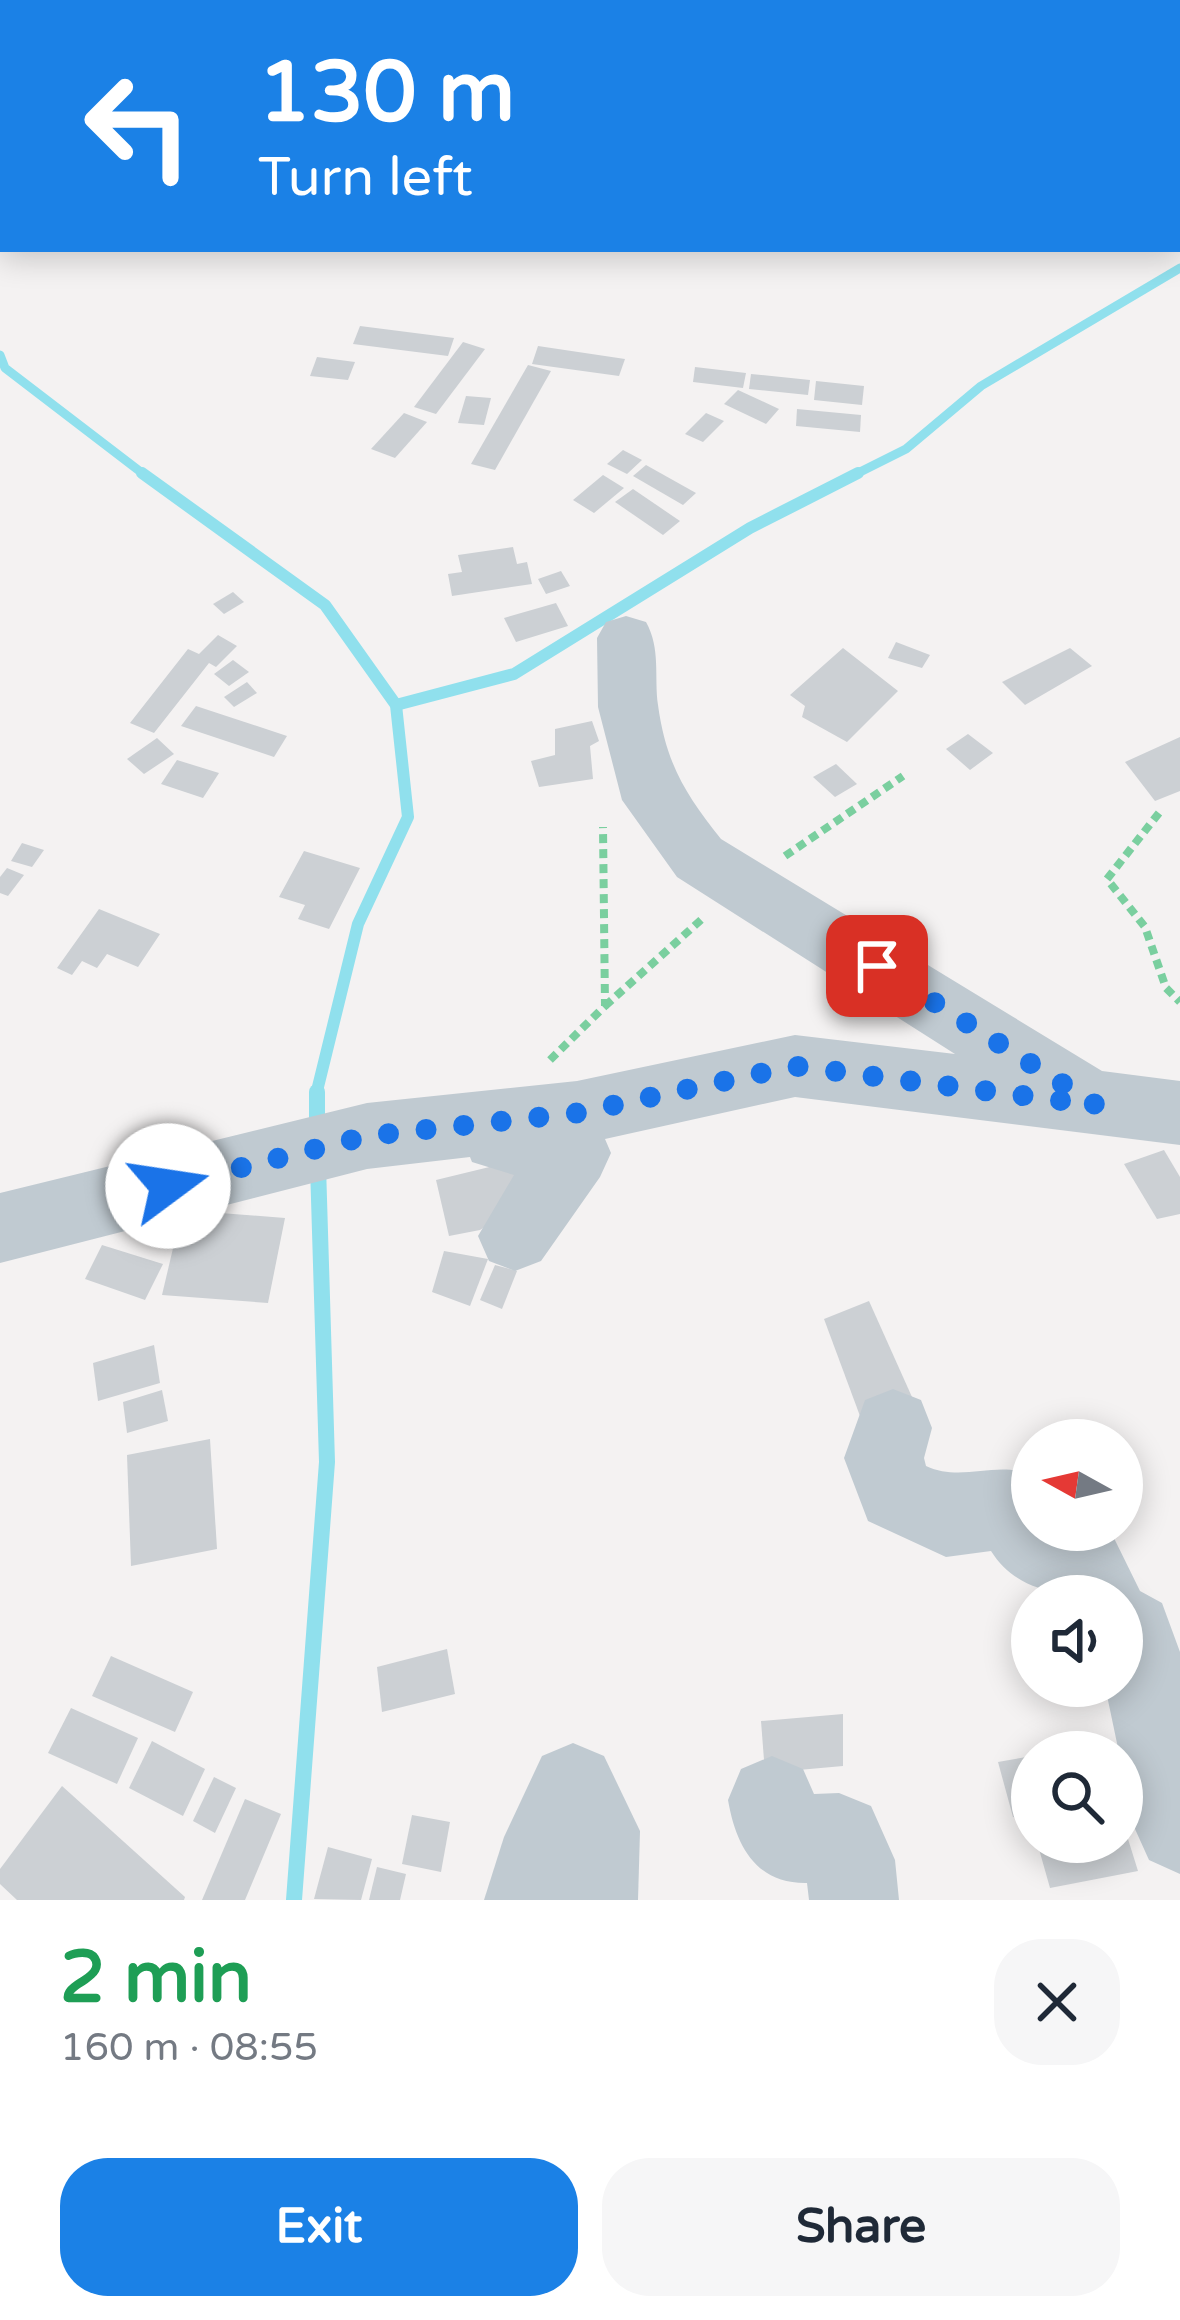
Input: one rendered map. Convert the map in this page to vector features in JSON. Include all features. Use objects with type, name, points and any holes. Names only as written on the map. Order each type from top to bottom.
[{"type":"street","points":[[626,638],[628,707],[653,800],[699,858],[1096,1105]]},
{"type":"street","points":[[0,1228],[367,1136],[577,1113],[794,1066],[1180,1112]]},
{"type":"street","points":[[437,1128],[575,1153],[563,1162],[556,1182],[514,1236]]},
{"type":"street","points":[[892,1428],[884,1458],[896,1493],[946,1517],[1012,1507],[1022,1534],[1053,1555],[1079,1556],[1089,1575]]},
{"type":"street","points":[[1143,1670],[1180,1829]]},
{"type":"street","points":[[529,1900],[549,1838],[573,1787],[595,1831],[593,1900]]},
{"type":"street","points":[[772,1800],[776,1820],[789,1839],[839,1838],[850,1860],[854,1900]]},
{"type":"path","points":[[1159,813],[1107,879],[1144,927],[1166,988],[1180,1002]]},
{"type":"path","points":[[544,1066],[605,1006],[603,827]]},
{"type":"building","points":[[360,326],[454,338],[448,356],[353,344]]},
{"type":"building","points":[[463,342],[485,349],[436,414],[414,407]]},
{"type":"building","points":[[538,346],[625,359],[619,376],[532,364]]},
{"type":"building","points":[[317,357],[355,362],[348,380],[310,376]]},
{"type":"building","points":[[528,365],[551,371],[495,470],[471,464]]},
{"type":"building","points":[[695,367],[746,373],[743,388],[693,382]]},
{"type":"building","points":[[751,374],[810,380],[808,395],[749,389]]},
{"type":"building","points":[[816,381],[864,386],[862,405],[814,400]]},
{"type":"building","points":[[738,390],[779,409],[766,424],[724,404]]},
{"type":"building","points":[[466,396],[491,398],[484,425],[458,423]]},
{"type":"building","points":[[797,409],[861,415],[860,432],[796,426]]},
{"type":"building","points":[[404,413],[427,422],[395,458],[371,449]]},
{"type":"building","points":[[706,413],[724,421],[703,442],[685,434]]},
{"type":"building","points":[[623,450],[642,460],[627,474],[607,464]]},
{"type":"building","points":[[646,465],[696,493],[683,505],[633,476]]},
{"type":"building","points":[[603,475],[624,488],[594,513],[573,500]]},
{"type":"building","points":[[633,489],[680,521],[663,535],[615,502]]},
{"type":"building","points":[[513,547],[517,564],[527,562],[532,584],[452,596],[448,574],[462,572],[458,555]]},
{"type":"building","points":[[561,571],[570,586],[546,594],[538,579]]},
{"type":"building","points":[[233,592],[244,602],[224,614],[213,604]]},
{"type":"building","points":[[556,603],[568,626],[516,642],[504,618]]},
{"type":"building","points":[[218,635],[237,646],[216,667],[209,663],[154,733],[130,723],[188,649],[199,654]]},
{"type":"building","points":[[896,642],[930,655],[922,668],[888,658]]},
{"type":"building","points":[[843,648],[898,691],[847,742],[802,717],[805,706],[790,695]]},
{"type":"building","points":[[1070,648],[1092,666],[1025,705],[1002,682]]},
{"type":"building","points":[[233,660],[249,672],[229,686],[214,674]]},
{"type":"building","points":[[247,682],[257,693],[234,707],[224,697]]},
{"type":"building","points":[[196,706],[287,736],[274,757],[181,726]]},
{"type":"building","points":[[592,721],[599,741],[590,746],[593,779],[539,787],[531,761],[555,755],[555,729]]},
{"type":"building","points":[[968,734],[993,753],[970,770],[946,749]]},
{"type":"building","points":[[1180,737],[1180,791],[1155,801],[1125,762]]},
{"type":"building","points":[[157,738],[174,754],[144,774],[127,759]]},
{"type":"building","points":[[177,760],[219,773],[203,798],[161,784]]},
{"type":"building","points":[[836,764],[857,784],[835,797],[813,777]]},
{"type":"building","points":[[22,843],[44,850],[32,867],[11,861]]},
{"type":"building","points":[[304,851],[360,868],[329,929],[298,919],[305,905],[279,897]]},
{"type":"building","points":[[7,868],[24,875],[8,896],[0,893],[0,877]]},
{"type":"building","points":[[99,909],[160,934],[138,967],[107,954],[97,968],[82,961],[72,975],[57,968]]},
{"type":"building","points":[[1164,1150],[1180,1177],[1180,1214],[1157,1219],[1124,1164]]},
{"type":"building","points":[[531,1157],[510,1210],[480,1230],[449,1236],[436,1180]]},
{"type":"building","points":[[182,1210],[285,1218],[268,1303],[162,1295]]},
{"type":"building","points":[[102,1245],[163,1264],[145,1300],[85,1279]]},
{"type":"building","points":[[444,1251],[488,1259],[470,1306],[432,1292]]},
{"type":"building","points":[[495,1265],[517,1271],[502,1309],[480,1300]]},
{"type":"building","points":[[869,1301],[912,1397],[860,1416],[824,1319]]},
{"type":"building","points":[[154,1345],[160,1383],[98,1401],[93,1363]]},
{"type":"building","points":[[162,1390],[168,1421],[127,1433],[123,1402]]},
{"type":"building","points":[[210,1439],[217,1549],[131,1566],[127,1455]]},
{"type":"building","points":[[447,1649],[455,1694],[382,1712],[377,1667]]},
{"type":"building","points":[[111,1656],[193,1692],[175,1732],[92,1696]]},
{"type":"building","points":[[71,1708],[138,1738],[117,1784],[48,1753]]},
{"type":"building","points":[[843,1714],[843,1766],[765,1773],[761,1721]]},
{"type":"building","points":[[152,1741],[205,1769],[183,1816],[129,1788]]},
{"type":"building","points":[[1011,1760],[1011,1810],[998,1762]]},
{"type":"building","points":[[214,1777],[236,1788],[215,1833],[193,1821]]},
{"type":"building","points":[[62,1786],[184,1900],[17,1900],[0,1884],[0,1869]]},
{"type":"building","points":[[245,1799],[281,1814],[245,1900],[202,1900]]},
{"type":"building","points":[[412,1815],[450,1822],[441,1872],[402,1864]]},
{"type":"building","points":[[328,1847],[372,1859],[361,1900],[314,1899]]},
{"type":"building","points":[[1043,1863],[1136,1863],[1138,1871],[1050,1888]]},
{"type":"building","points":[[377,1867],[406,1874],[400,1900],[369,1900]]},
{"type":"waterway","points":[[858,473],[906,449],[981,386],[1180,268]]},
{"type":"waterway","points":[[0,355],[5,368],[143,474]]},
{"type":"waterway","points":[[396,705],[514,674],[750,528],[858,473]]},
{"type":"waterway","points":[[852,476],[858,473]]},
{"type":"waterway","points":[[143,474],[325,605],[396,705]]},
{"type":"waterway","points":[[316,1095],[358,924],[408,817],[396,705]]},
{"type":"waterway","points":[[317,1092],[317,1132]]},
{"type":"waterway","points":[[294,1900],[327,1462],[318,1166]]},
{"type":"route","points":[[168,1186],[367,1136],[577,1113],[794,1066],[1096,1105],[877,966]]}]
